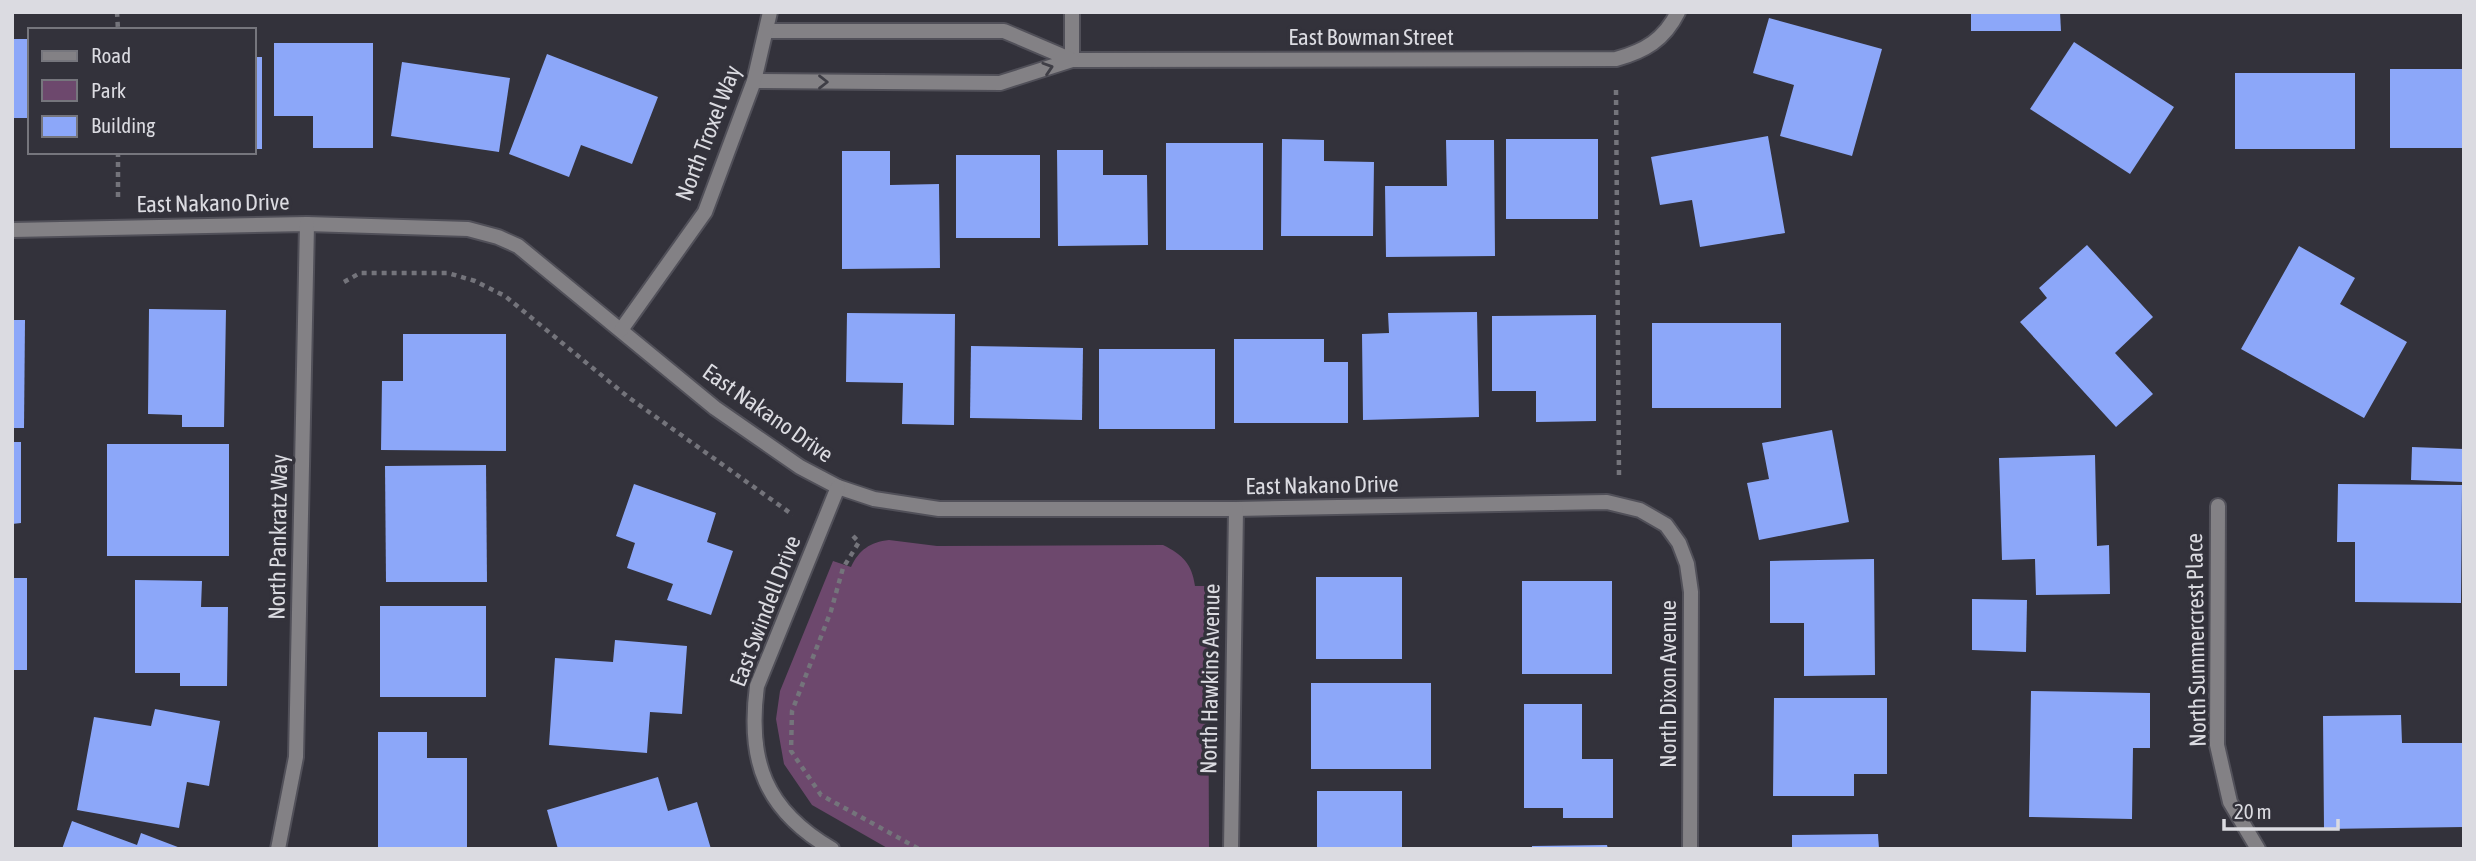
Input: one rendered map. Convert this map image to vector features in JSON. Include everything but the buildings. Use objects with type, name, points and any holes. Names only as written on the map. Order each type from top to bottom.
[{"type":"street","name":"North Troxel Way","points":[[621,330],[705,212],[754,81],[770,12]]},
{"type":"street","points":[[1072,12],[1072,60]]},
{"type":"street","name":"East Bowman Street","points":[[754,81],[1000,83],[1072,60],[1616,59],[1642,52],[1664,36],[1678,12]]},
{"type":"street","name":"East Bowman Street","points":[[767,32],[1004,32],[1072,60]]},
{"type":"street","name":"East Nakano Drive","points":[[12,230],[307,224],[468,229],[498,237],[518,246],[715,408],[800,467],[838,487],[874,499],[939,509],[1236,509],[1606,502],[1640,510],[1666,525]]},
{"type":"street","name":"North Pankratz Way","points":[[278,849],[296,757],[307,224]]},
{"type":"street","name":"East Swindell Drive","points":[[832,849],[789,819],[771,795],[755,752],[753,716],[757,686],[838,487]]},
{"type":"street","name":"North Summercrest Place","points":[[2218,506],[2217,745],[2230,802],[2258,849]]},
{"type":"street","name":"North Hawkins Avenue","points":[[1231,849],[1236,509]]},
{"type":"street","name":"North Dixon Avenue","points":[[1666,525],[1679,543],[1692,592],[1690,849]]},
{"type":"path","points":[[1616,90],[1619,477]]},
{"type":"path","points":[[118,154],[118,200]]},
{"type":"path","points":[[344,282],[360,273],[449,273],[475,281],[505,296],[628,397],[793,515]]},
{"type":"path","points":[[853,536],[859,542],[843,568],[831,611],[792,711],[791,751],[821,795],[919,849]]},
{"type":"green space","points":[[889,540],[937,546],[1163,545],[1181,557],[1192,572],[1195,586],[1208,586],[1209,849],[889,849],[812,805],[784,764],[776,719],[780,691],[833,561],[851,567],[866,548]]}]
